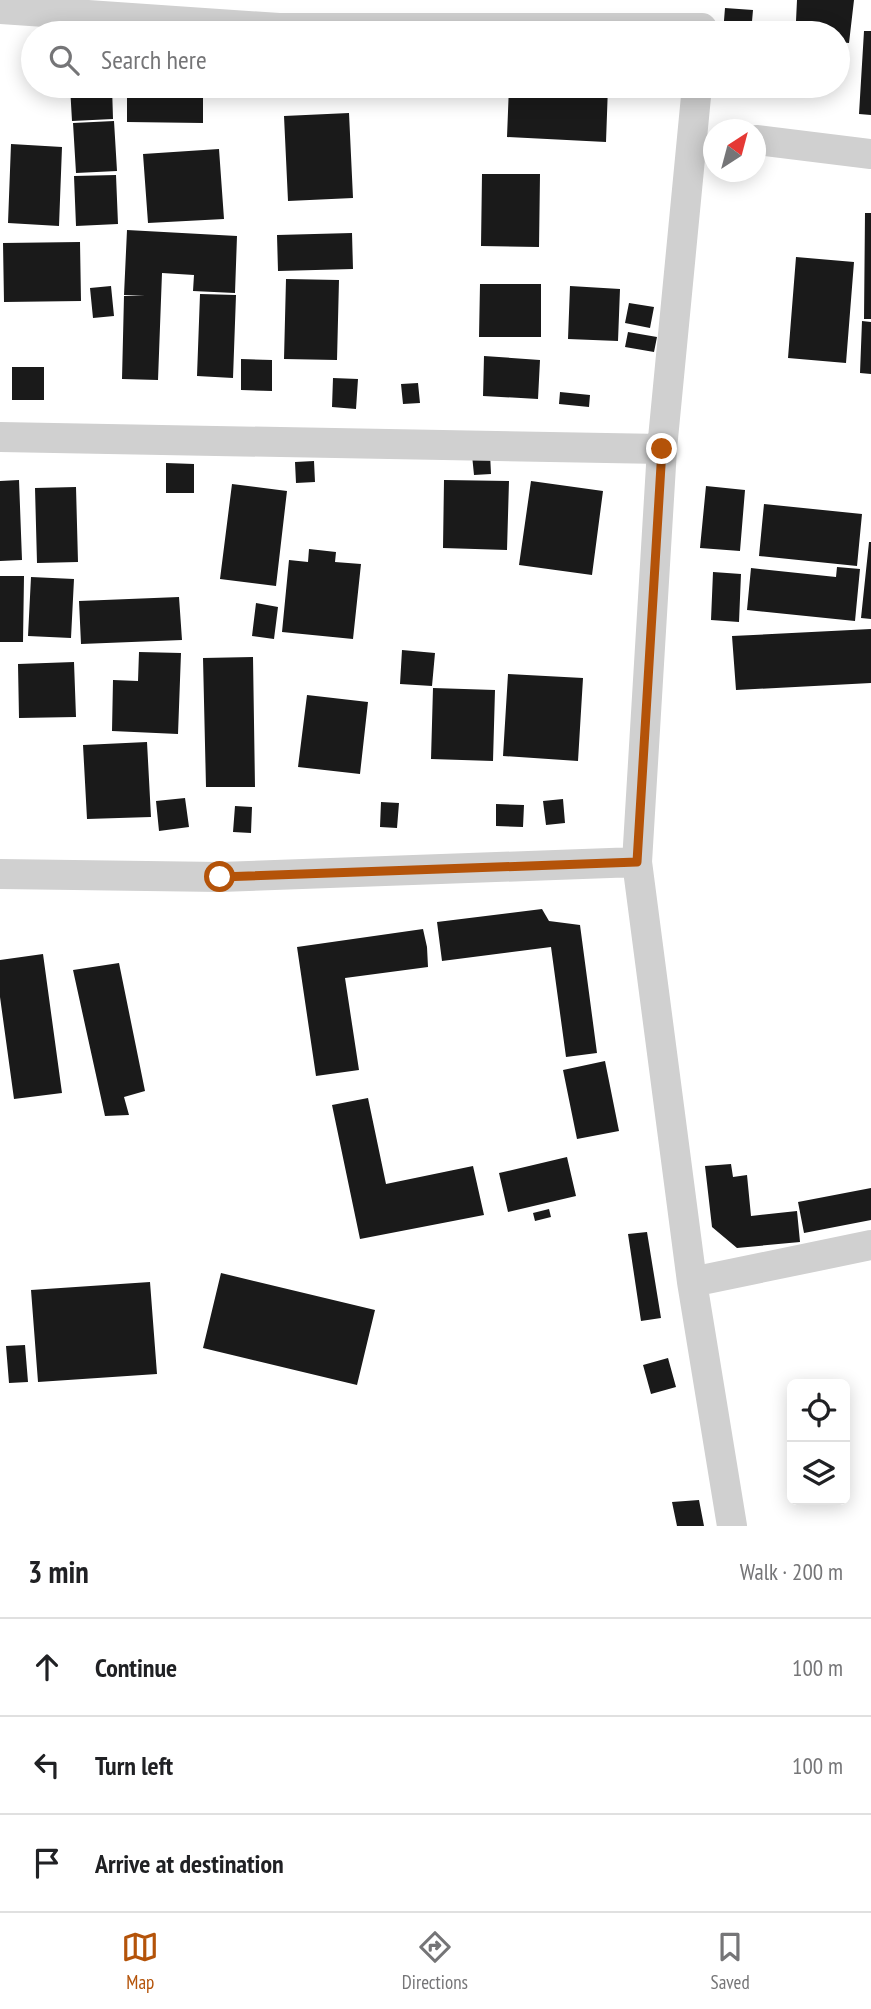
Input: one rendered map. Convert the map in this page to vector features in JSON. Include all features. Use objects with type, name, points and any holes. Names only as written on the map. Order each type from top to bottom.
[{"type":"street","points":[[0,9],[186,21]]},
{"type":"street","points":[[642,21],[703,20]]},
{"type":"street","points":[[699,98],[703,133],[662,449],[637,862],[692,1282],[732,1526]]},
{"type":"street","points":[[766,141],[871,154]]},
{"type":"street","points":[[0,437],[662,449]]},
{"type":"street","points":[[0,874],[220,877],[637,862]]},
{"type":"street","points":[[692,1282],[871,1245]]},
{"type":"building","points":[[797,0],[854,0],[850,34],[850,21],[796,21]]},
{"type":"building","points":[[725,8],[753,10],[752,21],[724,21]]},
{"type":"building","points":[[864,31],[871,31],[871,115],[859,114]]},
{"type":"building","points":[[71,98],[112,98],[113,119],[72,121]]},
{"type":"building","points":[[127,98],[203,98],[203,123],[127,122]]},
{"type":"building","points":[[509,98],[608,98],[606,142],[507,137]]},
{"type":"building","points":[[349,113],[353,198],[288,201],[284,116]]},
{"type":"building","points":[[114,121],[117,171],[76,173],[73,123]]},
{"type":"building","points":[[11,144],[62,147],[59,226],[8,223]]},
{"type":"building","points":[[219,149],[224,219],[148,223],[143,154]]},
{"type":"building","points":[[482,174],[540,174],[539,247],[481,246]]},
{"type":"building","points":[[116,175],[118,224],[76,226],[74,176]]},
{"type":"building","points":[[865,213],[871,213],[871,319],[864,319]]},
{"type":"building","points":[[127,230],[237,236],[235,293],[193,291],[194,275],[162,273],[158,380],[122,379],[124,296],[145,296],[124,295]]},
{"type":"building","points":[[352,233],[353,269],[278,271],[277,235]]},
{"type":"building","points":[[80,242],[81,301],[4,302],[3,243]]},
{"type":"building","points":[[796,257],[854,262],[846,363],[788,358]]},
{"type":"building","points":[[286,279],[339,280],[337,360],[284,359]]},
{"type":"building","points":[[480,284],[541,284],[541,337],[479,337]]},
{"type":"building","points":[[111,286],[114,316],[93,318],[90,288]]},
{"type":"building","points":[[570,286],[620,289],[618,341],[568,339]]},
{"type":"building","points":[[200,294],[236,295],[233,378],[197,376]]},
{"type":"building","points":[[629,303],[654,307],[650,328],[625,323]]},
{"type":"building","points":[[862,321],[871,322],[871,374],[860,373]]},
{"type":"building","points":[[628,332],[657,337],[654,352],[625,347]]},
{"type":"building","points":[[484,356],[540,360],[538,399],[483,396]]},
{"type":"building","points":[[241,359],[272,360],[272,391],[241,390]]},
{"type":"building","points":[[12,367],[44,367],[44,400],[12,400]]},
{"type":"building","points":[[333,378],[358,379],[356,409],[332,407]]},
{"type":"building","points":[[418,383],[420,403],[403,404],[401,384]]},
{"type":"building","points":[[560,392],[590,395],[589,407],[559,404]]},
{"type":"building","points":[[490,453],[491,474],[474,475],[472,455]]},
{"type":"building","points":[[314,461],[315,482],[296,483],[295,462]]},
{"type":"building","points":[[166,463],[194,464],[194,493],[166,493]]},
{"type":"building","points":[[19,480],[22,560],[0,561],[0,481]]},
{"type":"building","points":[[444,480],[509,481],[507,550],[443,548]]},
{"type":"building","points":[[531,481],[603,491],[592,575],[519,565]]},
{"type":"building","points":[[232,484],[287,491],[276,586],[220,579]]},
{"type":"building","points":[[706,486],[745,490],[740,551],[700,548]]},
{"type":"building","points":[[76,487],[78,562],[37,563],[35,488]]},
{"type":"building","points":[[764,504],[862,514],[857,566],[759,556]]},
{"type":"building","points":[[871,542],[871,619],[861,618]]},
{"type":"building","points":[[309,549],[336,552],[335,562],[361,564],[353,639],[282,632],[289,560],[308,562]]},
{"type":"building","points":[[837,567],[860,569],[855,621],[747,610],[751,568],[836,577]]},
{"type":"building","points":[[713,572],[741,574],[739,622],[711,620]]},
{"type":"building","points":[[0,576],[24,576],[23,642],[0,642]]},
{"type":"building","points":[[31,577],[74,579],[71,638],[28,636]]},
{"type":"building","points":[[179,597],[182,640],[81,644],[79,601]]},
{"type":"building","points":[[256,603],[278,607],[274,639],[252,636]]},
{"type":"building","points":[[871,629],[871,683],[736,690],[732,636]]},
{"type":"building","points":[[402,650],[435,653],[432,686],[400,684]]},
{"type":"building","points":[[139,652],[181,653],[178,734],[112,731],[113,680],[138,681]]},
{"type":"building","points":[[253,657],[255,787],[206,787],[203,658]]},
{"type":"building","points":[[74,662],[76,717],[19,718],[18,664]]},
{"type":"building","points":[[508,674],[583,678],[578,761],[503,756]]},
{"type":"building","points":[[433,688],[495,690],[493,761],[431,759]]},
{"type":"building","points":[[307,695],[368,702],[360,774],[298,767]]},
{"type":"building","points":[[147,742],[151,817],[87,819],[83,745]]},
{"type":"building","points":[[185,798],[189,827],[159,831],[156,801]]},
{"type":"building","points":[[563,799],[565,823],[546,825],[543,801]]},
{"type":"building","points":[[381,802],[399,803],[397,828],[380,827]]},
{"type":"building","points":[[496,804],[524,805],[523,827],[496,826]]},
{"type":"building","points":[[235,806],[252,807],[251,833],[233,832]]},
{"type":"building","points":[[542,909],[549,921],[580,925],[597,1053],[566,1057],[551,947],[442,961],[437,922]]},
{"type":"building","points":[[423,929],[428,967],[345,978],[359,1070],[316,1076],[297,947]]},
{"type":"building","points":[[43,954],[62,1093],[14,1099],[0,997],[0,960]]},
{"type":"building","points":[[119,963],[145,1091],[124,1097],[129,1115],[105,1116],[73,970]]},
{"type":"building","points":[[605,1061],[619,1131],[577,1139],[563,1070]]},
{"type":"building","points":[[368,1098],[386,1184],[473,1166],[484,1215],[360,1239],[332,1105]]},
{"type":"building","points":[[567,1157],[576,1196],[508,1212],[499,1173]]},
{"type":"building","points":[[731,1164],[733,1177],[747,1175],[751,1216],[797,1211],[800,1242],[737,1248],[712,1227],[705,1166]]},
{"type":"building","points":[[871,1188],[871,1220],[804,1233],[798,1202]]},
{"type":"building","points":[[549,1209],[551,1217],[535,1221],[533,1213]]},
{"type":"building","points":[[647,1232],[661,1318],[641,1321],[628,1234]]},
{"type":"building","points":[[221,1273],[375,1310],[357,1385],[203,1348]]},
{"type":"building","points":[[150,1282],[157,1374],[38,1382],[31,1290]]},
{"type":"building","points":[[25,1345],[28,1382],[9,1383],[6,1346]]},
{"type":"building","points":[[668,1358],[676,1387],[651,1394],[643,1365]]},
{"type":"building","points":[[699,1500],[704,1526],[677,1526],[672,1502]]},
{"type":"route","points":[[220,877],[637,862],[662,449]]}]
